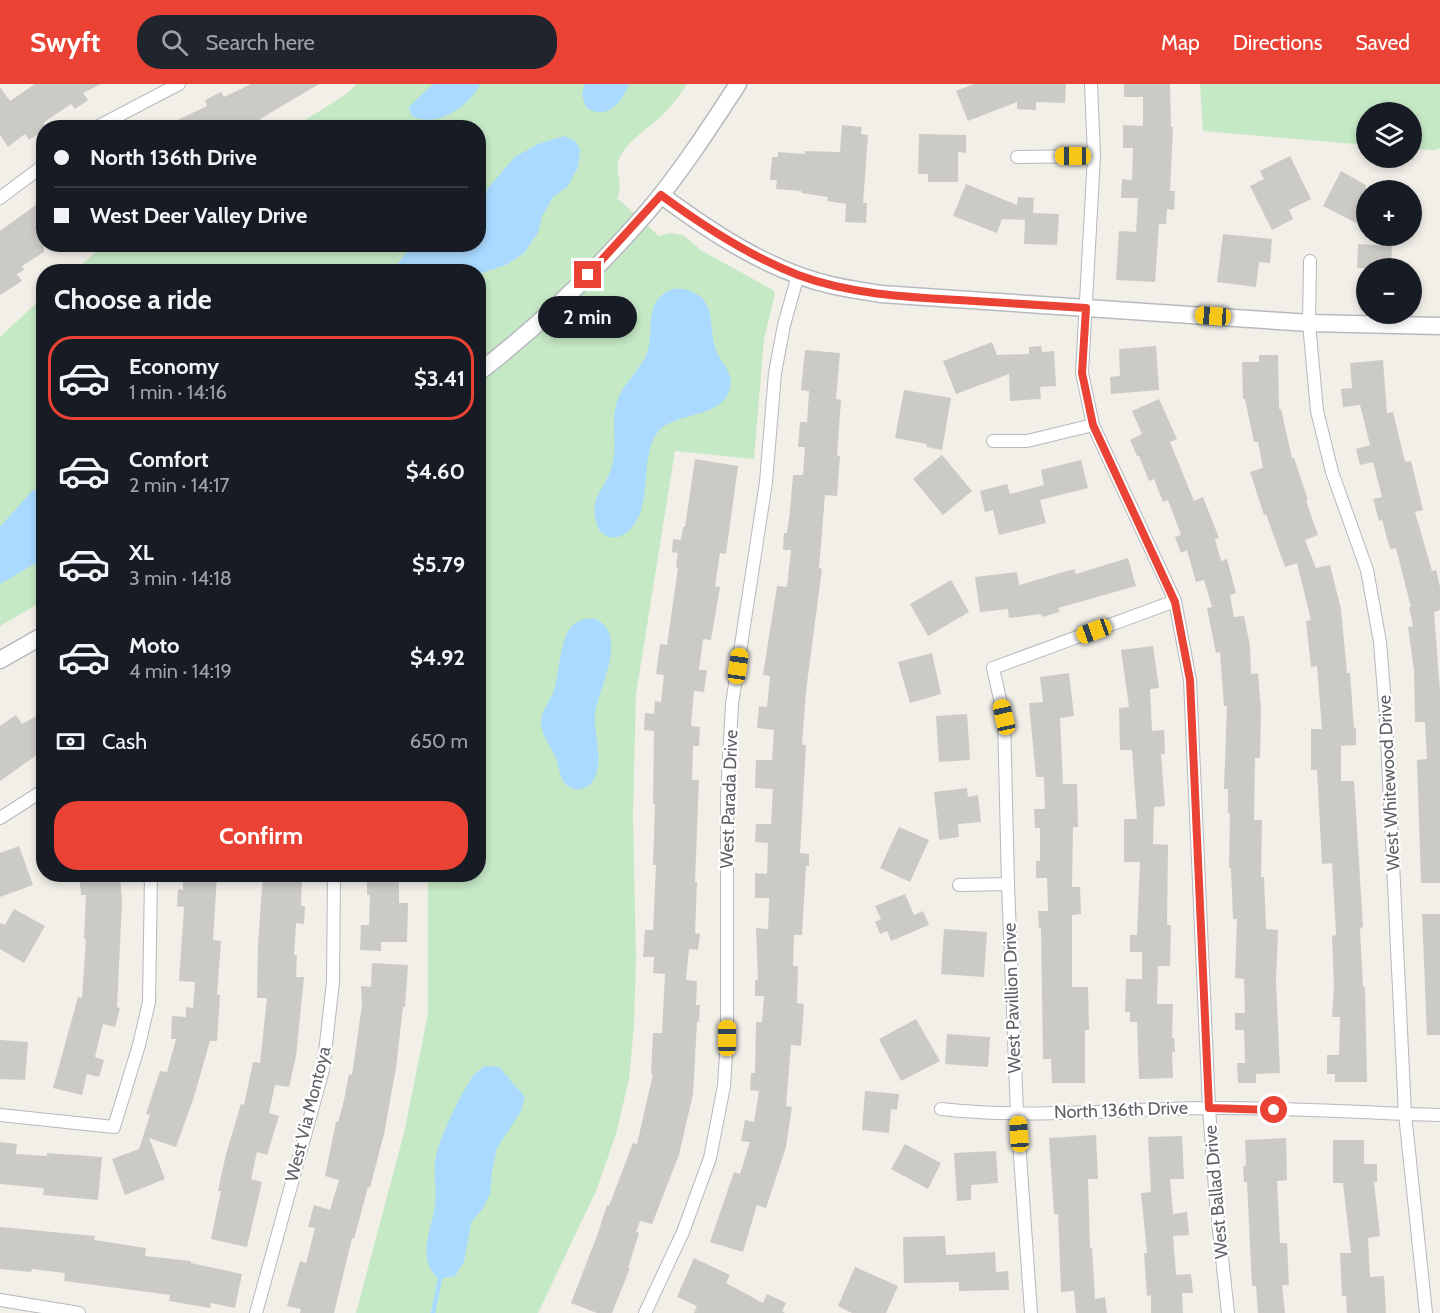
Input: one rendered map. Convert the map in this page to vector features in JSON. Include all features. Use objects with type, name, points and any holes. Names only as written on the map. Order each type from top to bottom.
[{"type":"street","points":[[110,120],[179,84]]},
{"type":"street","points":[[486,366],[588,275],[661,195],[738,84]]},
{"type":"street","name":"West Ballad Drive","points":[[1091,84],[1094,156],[1082,373],[1093,425],[1175,602],[1190,680],[1209,1108],[1228,1313]]},
{"type":"street","points":[[1017,157],[1094,156]]},
{"type":"street","points":[[0,198],[36,171]]},
{"type":"street","points":[[661,195],[756,257],[829,285],[880,294],[1309,323],[1440,326]]},
{"type":"street","name":"West Whitewood Drive","points":[[1310,261],[1309,323],[1317,411],[1332,472],[1366,570],[1380,642],[1386,717],[1405,1114],[1426,1313]]},
{"type":"street","name":"West Parada Drive","points":[[645,1313],[683,1232],[710,1158],[724,1086],[727,1038],[727,796],[732,704],[766,482],[775,373],[784,325],[798,275]]},
{"type":"street","points":[[993,441],[1027,441],[1093,425]]},
{"type":"street","name":"West Pavillion Drive","points":[[1031,1313],[1017,1113],[1004,717],[993,668],[1175,602]]},
{"type":"street","points":[[0,660],[36,640]]},
{"type":"street","points":[[0,818],[36,795]]},
{"type":"street","points":[[0,1114],[114,1127],[139,1045],[149,1002],[151,882]]},
{"type":"street","name":"West Via Montoya","points":[[256,1313],[323,1070],[333,982],[334,882]]},
{"type":"street","points":[[959,885],[1008,884]]},
{"type":"street","name":"North 136th Drive","points":[[1017,1113],[1209,1108],[1440,1115]]},
{"type":"street","points":[[941,1109],[1017,1113]]},
{"type":"street","points":[[0,1300],[79,1313]]},
{"type":"green space","points":[[357,84],[687,84],[664,113],[630,143],[620,157],[618,168],[620,187],[617,198],[659,236],[670,233],[683,235],[702,251],[773,290],[775,294],[764,339],[754,459],[675,451],[636,694],[633,815],[636,959],[634,1026],[629,1079],[616,1134],[596,1191],[538,1313],[356,1313],[404,1133],[428,1014],[428,882],[486,882],[486,264],[82,264],[96,252],[486,252],[486,120],[305,120],[345,95]]},
{"type":"green space","points":[[1200,84],[1440,84],[1440,148],[1435,150],[1422,149],[1422,102],[1356,102],[1356,144],[1203,131]]},
{"type":"green space","points":[[36,304],[36,605],[0,626],[0,337]]},
{"type":"water","points":[[433,84],[480,84],[460,107],[441,118],[420,119],[411,115],[409,107]]},
{"type":"water","points":[[584,84],[629,84],[618,103],[600,112],[586,107],[582,95]]},
{"type":"water","points":[[564,136],[575,141],[580,149],[578,167],[568,186],[553,197],[542,216],[538,233],[524,253],[508,264],[486,272],[486,264],[397,264],[407,252],[486,252],[486,192],[515,157],[538,144]]},
{"type":"water","points":[[673,289],[692,292],[702,298],[706,304],[711,318],[716,350],[729,374],[731,385],[723,400],[715,407],[670,423],[661,429],[654,438],[650,450],[643,503],[639,515],[633,526],[623,535],[610,537],[599,530],[594,510],[614,458],[615,410],[619,396],[646,356],[651,318],[656,301]]},
{"type":"water","points":[[36,489],[36,563],[0,584],[0,527]]},
{"type":"water","points":[[596,619],[606,627],[611,650],[595,716],[598,764],[591,784],[575,789],[563,780],[555,756],[542,731],[541,718],[553,693],[567,633],[579,621]]},
{"type":"water","points":[[485,1066],[499,1067],[525,1097],[521,1111],[497,1148],[490,1194],[483,1208],[471,1223],[464,1262],[455,1276],[439,1279],[428,1263],[427,1254],[428,1235],[435,1206],[436,1155],[464,1091],[474,1075]]},
{"type":"building","points":[[35,84],[101,84],[83,93],[88,100],[75,109],[71,104],[47,120],[36,120],[36,135],[29,140],[25,134],[8,147],[0,135],[0,87],[10,101]]},
{"type":"building","points":[[251,84],[319,84],[260,120],[178,120],[207,106],[205,100],[221,92],[224,97]]},
{"type":"building","points":[[974,84],[1066,84],[1065,103],[1036,102],[1036,110],[1017,109],[1017,102],[968,121],[956,91]]},
{"type":"building","points":[[1124,84],[1170,84],[1171,127],[1173,127],[1170,191],[1175,191],[1174,210],[1167,209],[1166,224],[1159,224],[1155,282],[1116,280],[1119,231],[1136,232],[1138,198],[1121,198],[1122,179],[1132,180],[1133,148],[1123,148],[1123,125],[1143,126],[1143,97],[1124,97]]},
{"type":"building","points":[[842,125],[862,127],[861,134],[868,135],[863,203],[867,203],[866,223],[845,222],[846,204],[827,201],[828,197],[801,191],[776,189],[777,180],[770,180],[772,157],[778,157],[778,152],[805,154],[805,151],[840,152]]},
{"type":"building","points":[[919,134],[966,135],[966,153],[958,152],[958,182],[928,182],[928,174],[918,174]]},
{"type":"building","points":[[1290,156],[1311,199],[1289,210],[1293,219],[1272,230],[1250,186],[1264,179],[1260,171]]},
{"type":"building","points":[[1341,171],[1357,180],[1356,223],[1323,206]]},
{"type":"building","points":[[966,184],[1017,205],[1018,197],[1034,198],[1033,213],[1059,214],[1057,245],[1024,244],[1025,220],[1002,219],[997,233],[953,216]]},
{"type":"building","points":[[36,205],[36,252],[44,252],[22,266],[24,270],[17,274],[22,281],[0,295],[0,231]]},
{"type":"building","points":[[1223,234],[1272,239],[1270,263],[1259,262],[1256,287],[1217,282]]},
{"type":"building","points":[[1358,246],[1392,246],[1391,258],[1357,258]]},
{"type":"building","points":[[992,342],[997,355],[1029,354],[1029,347],[1041,346],[1042,352],[1054,351],[1056,386],[1040,387],[1041,399],[1010,401],[1009,374],[956,394],[943,361]]},
{"type":"building","points":[[1156,346],[1159,390],[1111,394],[1110,377],[1120,376],[1119,349]]},
{"type":"building","points":[[805,350],[840,353],[836,399],[841,400],[837,496],[825,495],[819,568],[822,569],[806,691],[802,745],[806,745],[800,853],[809,854],[809,866],[806,866],[802,935],[794,935],[793,966],[798,966],[797,1003],[804,1004],[801,1046],[791,1045],[786,1106],[792,1107],[786,1147],[766,1208],[757,1205],[743,1252],[710,1242],[734,1172],[740,1174],[750,1142],[741,1141],[745,1120],[754,1122],[759,1091],[750,1090],[751,1073],[755,1073],[756,1022],[762,1022],[764,996],[755,996],[755,980],[758,980],[756,928],[768,929],[769,898],[755,898],[755,873],[767,874],[768,843],[755,842],[756,824],[771,824],[773,789],[755,788],[756,760],[772,760],[774,730],[757,728],[759,706],[767,707],[770,676],[763,675],[777,586],[787,587],[791,550],[783,550],[793,475],[803,475],[805,447],[798,447],[800,422],[807,422],[809,391],[801,390]]},
{"type":"building","points":[[1259,355],[1278,355],[1279,409],[1281,409],[1292,458],[1294,458],[1318,535],[1305,540],[1316,568],[1330,565],[1341,609],[1347,673],[1350,673],[1356,745],[1341,746],[1341,781],[1354,781],[1363,927],[1360,928],[1363,987],[1365,987],[1367,1082],[1335,1082],[1335,1074],[1327,1074],[1327,1055],[1339,1055],[1340,1017],[1332,1017],[1334,987],[1332,936],[1336,935],[1332,863],[1322,864],[1317,770],[1311,770],[1311,729],[1322,729],[1317,666],[1311,667],[1306,621],[1311,620],[1297,563],[1285,567],[1250,472],[1263,468],[1258,442],[1254,442],[1245,399],[1243,399],[1242,362],[1259,362]]},
{"type":"building","points":[[1383,360],[1387,413],[1393,412],[1405,462],[1411,461],[1423,510],[1415,512],[1432,571],[1436,570],[1440,587],[1440,610],[1434,612],[1440,692],[1440,883],[1421,883],[1417,760],[1427,759],[1425,722],[1415,722],[1414,670],[1408,627],[1413,626],[1409,607],[1411,607],[1396,548],[1390,549],[1373,499],[1382,497],[1373,462],[1360,465],[1356,449],[1370,445],[1360,405],[1343,407],[1341,389],[1352,388],[1350,363]]},
{"type":"building","points":[[904,390],[951,398],[942,450],[927,447],[927,444],[895,438]]},
{"type":"building","points":[[1159,399],[1177,439],[1170,442],[1194,501],[1203,497],[1219,538],[1215,539],[1221,561],[1227,559],[1236,593],[1230,595],[1234,617],[1244,616],[1250,646],[1251,674],[1258,673],[1261,709],[1260,758],[1255,758],[1254,820],[1262,820],[1261,877],[1264,877],[1266,929],[1278,930],[1276,981],[1280,1073],[1256,1074],[1256,1083],[1238,1083],[1237,1063],[1245,1063],[1244,1030],[1235,1030],[1235,1013],[1245,1013],[1244,979],[1235,978],[1237,919],[1233,919],[1231,868],[1229,868],[1228,789],[1224,789],[1227,706],[1224,706],[1220,652],[1216,653],[1207,608],[1212,607],[1204,580],[1196,582],[1187,550],[1181,553],[1175,537],[1181,535],[1168,500],[1163,502],[1154,479],[1149,481],[1130,440],[1142,434],[1132,411]]},
{"type":"building","points":[[942,455],[972,491],[943,515],[913,479]]},
{"type":"building","points":[[695,459],[738,466],[726,554],[720,553],[715,586],[720,587],[711,640],[703,639],[699,670],[707,670],[704,692],[694,691],[691,726],[700,727],[699,746],[693,746],[692,780],[699,780],[695,933],[700,934],[698,950],[689,949],[686,980],[697,981],[696,1005],[700,1005],[693,1094],[679,1155],[652,1224],[640,1221],[636,1232],[639,1233],[628,1268],[630,1268],[612,1313],[597,1313],[571,1303],[607,1205],[609,1206],[633,1143],[637,1144],[653,1074],[651,1074],[653,1033],[662,1033],[665,974],[653,973],[654,957],[643,957],[645,930],[653,930],[656,865],[653,865],[654,731],[644,730],[645,713],[654,714],[655,701],[661,702],[664,675],[656,674],[660,644],[667,645],[678,568],[676,567],[678,553],[672,552],[673,539],[681,540],[683,527],[685,527]]},
{"type":"building","points":[[1081,460],[1088,488],[1040,500],[1046,523],[999,535],[993,510],[985,512],[980,491],[1007,484],[1010,494],[1044,485],[1041,470]]},
{"type":"building","points":[[1128,558],[1136,586],[1058,608],[1060,612],[1042,617],[1041,614],[1009,618],[1008,609],[980,612],[975,577],[1017,572],[1019,585],[1074,569],[1076,574]]},
{"type":"building","points":[[951,580],[969,612],[928,636],[910,604]]},
{"type":"building","points":[[1153,646],[1159,688],[1150,689],[1152,731],[1164,730],[1165,754],[1161,754],[1165,806],[1154,807],[1153,844],[1168,845],[1167,925],[1171,925],[1170,966],[1158,966],[1157,1004],[1173,1004],[1172,1038],[1174,1038],[1175,1052],[1172,1052],[1173,1078],[1139,1079],[1137,1022],[1130,1022],[1130,1012],[1125,1012],[1126,979],[1142,979],[1142,952],[1130,952],[1130,935],[1137,935],[1140,862],[1124,862],[1124,819],[1137,819],[1132,750],[1120,750],[1119,708],[1129,707],[1121,650]]},
{"type":"building","points":[[932,653],[941,694],[910,703],[898,662]]},
{"type":"building","points":[[1069,673],[1074,716],[1060,718],[1063,784],[1077,784],[1078,827],[1073,827],[1072,887],[1080,887],[1081,914],[1072,915],[1072,987],[1088,987],[1089,1030],[1085,1030],[1085,1083],[1052,1083],[1051,1059],[1043,1059],[1041,928],[1039,928],[1038,911],[1048,911],[1047,878],[1036,878],[1036,861],[1040,861],[1040,828],[1035,828],[1034,809],[1045,809],[1044,777],[1036,777],[1029,703],[1043,702],[1040,677]]},
{"type":"building","points":[[967,714],[970,760],[939,762],[936,716]]},
{"type":"building","points":[[16,715],[22,724],[36,716],[36,756],[0,781],[0,726]]},
{"type":"building","points":[[967,788],[968,797],[978,795],[981,822],[958,824],[959,837],[939,840],[934,792]]},
{"type":"building","points":[[899,827],[929,840],[910,882],[880,868]]},
{"type":"building","points":[[19,846],[33,885],[0,897],[0,853]]},
{"type":"building","points":[[80,882],[121,882],[122,903],[117,1007],[120,1008],[115,1027],[103,1024],[95,1057],[104,1060],[99,1077],[87,1074],[82,1095],[53,1088],[78,997],[82,998],[86,895],[81,895]]},
{"type":"building","points":[[183,882],[217,882],[213,940],[221,941],[217,995],[220,995],[217,1041],[210,1041],[193,1100],[176,1147],[149,1138],[165,1179],[125,1195],[112,1159],[139,1149],[150,1115],[146,1114],[160,1071],[167,1072],[176,1039],[171,1039],[172,1016],[186,1017],[186,1007],[193,1008],[195,982],[179,981],[184,907],[177,906],[178,889],[183,890]]},
{"type":"building","points":[[262,882],[302,882],[301,906],[305,906],[304,924],[296,923],[294,955],[297,955],[296,977],[304,977],[296,1056],[289,1087],[275,1085],[269,1113],[279,1116],[267,1155],[257,1152],[251,1179],[262,1182],[247,1247],[211,1239],[226,1154],[241,1104],[244,1105],[253,1062],[260,1063],[267,998],[257,998]]},
{"type":"building","points":[[367,882],[399,882],[399,903],[408,903],[407,942],[381,942],[381,951],[360,950],[361,925],[369,925],[370,895],[367,895]]},
{"type":"building","points":[[905,894],[914,915],[923,911],[929,925],[891,941],[887,931],[880,934],[875,922],[881,919],[875,906]]},
{"type":"building","points":[[14,909],[45,926],[24,963],[0,949],[0,923],[5,925]]},
{"type":"building","points":[[1422,914],[1440,914],[1440,1035],[1427,1035]]},
{"type":"building","points":[[944,929],[987,932],[984,977],[941,974]]},
{"type":"building","points":[[372,963],[408,965],[405,1007],[403,1007],[396,1068],[384,1134],[370,1188],[368,1187],[354,1239],[352,1238],[334,1313],[300,1313],[301,1309],[287,1306],[300,1261],[306,1263],[315,1228],[308,1227],[314,1205],[330,1210],[339,1180],[325,1176],[336,1122],[338,1122],[344,1100],[349,1074],[352,1075],[362,1005],[361,986],[371,987]]},
{"type":"building","points":[[916,1019],[940,1061],[901,1081],[879,1039]]},
{"type":"building","points":[[947,1034],[990,1037],[988,1067],[945,1064]]},
{"type":"building","points":[[0,1040],[28,1042],[25,1080],[0,1079]]},
{"type":"building","points":[[865,1091],[899,1094],[897,1110],[891,1109],[889,1133],[862,1130]]},
{"type":"building","points":[[1096,1135],[1098,1179],[1088,1179],[1090,1248],[1092,1248],[1095,1299],[1105,1297],[1107,1313],[1076,1313],[1074,1291],[1061,1292],[1058,1214],[1054,1214],[1049,1138]]},
{"type":"building","points":[[1182,1136],[1184,1179],[1170,1179],[1173,1214],[1187,1212],[1189,1235],[1173,1236],[1176,1275],[1191,1274],[1193,1293],[1182,1293],[1183,1313],[1151,1313],[1151,1295],[1147,1296],[1144,1253],[1147,1253],[1141,1193],[1151,1192],[1148,1137]]},
{"type":"building","points":[[1286,1138],[1287,1180],[1277,1181],[1280,1243],[1287,1243],[1289,1285],[1282,1285],[1285,1313],[1258,1313],[1256,1286],[1252,1286],[1247,1182],[1244,1182],[1245,1140]]},
{"type":"building","points":[[1333,1140],[1364,1140],[1364,1164],[1377,1164],[1377,1182],[1374,1182],[1380,1236],[1368,1238],[1370,1277],[1384,1276],[1386,1313],[1347,1313],[1346,1296],[1342,1296],[1340,1253],[1351,1253],[1343,1183],[1333,1183]]},
{"type":"building","points":[[0,1142],[17,1144],[16,1154],[47,1156],[47,1153],[102,1157],[98,1200],[43,1195],[44,1188],[0,1184]]},
{"type":"building","points":[[905,1144],[941,1163],[928,1189],[891,1169]]},
{"type":"building","points":[[996,1151],[998,1183],[971,1185],[971,1200],[957,1201],[954,1153]]},
{"type":"building","points":[[0,1227],[95,1236],[94,1240],[146,1248],[145,1256],[191,1261],[191,1263],[242,1274],[235,1308],[211,1303],[210,1308],[169,1301],[170,1295],[64,1281],[65,1273],[32,1269],[31,1272],[0,1269]]},
{"type":"building","points":[[945,1236],[946,1255],[995,1252],[996,1272],[1008,1271],[1009,1290],[959,1291],[959,1282],[904,1283],[903,1237]]},
{"type":"building","points":[[694,1258],[730,1275],[726,1283],[763,1303],[767,1294],[786,1303],[782,1311],[785,1313],[694,1313],[697,1306],[677,1297]]},
{"type":"building","points":[[855,1267],[898,1286],[886,1313],[852,1313],[838,1306]]},
{"type":"waterway","points":[[433,1313],[441,1274]]},
{"type":"route","points":[[588,275],[661,195],[756,257],[829,285],[880,294],[922,298],[1086,308],[1082,373],[1093,425],[1175,602],[1190,680],[1209,1108],[1274,1110]]}]
